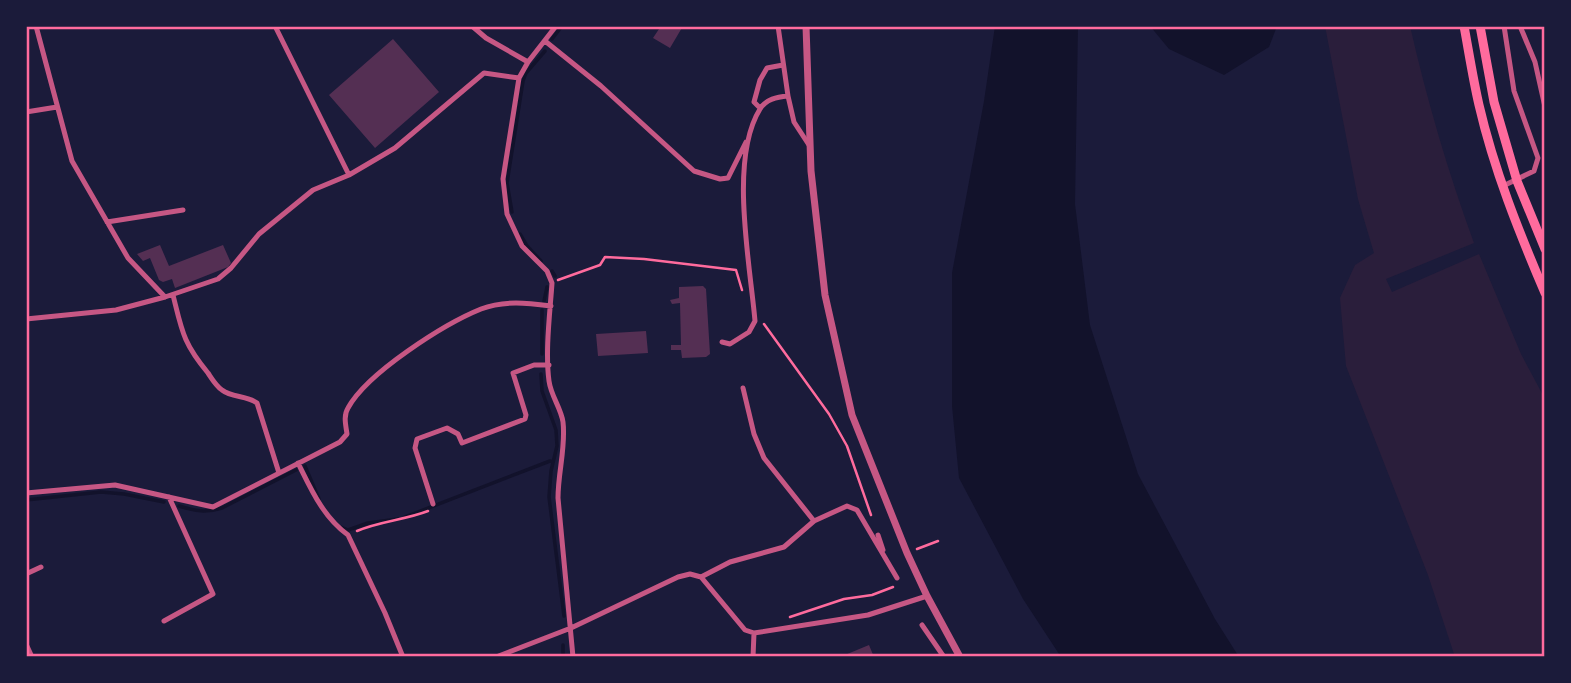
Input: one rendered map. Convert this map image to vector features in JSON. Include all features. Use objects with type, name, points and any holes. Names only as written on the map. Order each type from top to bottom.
[{"type":"main road","points":[[1464,26],[1479,106],[1503,186],[1545,293]]},
{"type":"main road","points":[[1480,26],[1494,102],[1517,181],[1545,249]]},
{"type":"street","points":[[36,26],[72,161],[128,258],[165,298]]},
{"type":"street","points":[[275,26],[349,175]]},
{"type":"street","points":[[472,26],[486,38],[528,62]]},
{"type":"street","points":[[556,26],[519,78],[503,179],[507,214],[522,246],[547,271],[552,283],[549,365],[552,395],[563,419],[564,448],[558,471],[558,498],[573,657]]},
{"type":"street","points":[[778,26],[794,122],[809,145]]},
{"type":"street","points":[[806,26],[809,145],[825,295],[852,415],[907,553],[960,657]]},
{"type":"street","points":[[1503,186],[1534,171],[1538,158],[1514,91],[1504,26]]},
{"type":"street","points":[[1520,26],[1535,62],[1545,107]]},
{"type":"street","points":[[545,41],[601,86],[694,171],[719,179],[727,177],[749,137],[760,107],[771,99],[788,96]]},
{"type":"street","points":[[760,107],[754,102],[760,80],[767,68],[783,65]]},
{"type":"street","points":[[26,319],[116,310],[165,298],[218,279],[231,268],[259,234],[313,190],[349,175],[396,148],[484,73],[519,78]]},
{"type":"street","points":[[26,112],[57,107]]},
{"type":"street","points":[[722,342],[730,344],[748,332],[755,321],[744,208],[744,175],[749,137]]},
{"type":"street","points":[[107,222],[183,210]]},
{"type":"street","points":[[173,295],[183,336],[190,351],[220,390],[230,395],[249,397],[257,403],[279,473]]},
{"type":"street","points":[[26,493],[115,485],[213,507],[340,442],[347,434],[346,410],[368,383],[394,360],[483,309],[519,302],[551,306]]},
{"type":"street","points":[[434,506],[415,448],[417,439],[447,428],[458,434],[462,443],[525,419],[513,373],[534,365],[549,365]]},
{"type":"street","points":[[743,388],[754,434],[764,458],[814,521]]},
{"type":"street","points":[[298,463],[318,501],[336,527],[348,535],[403,657]]},
{"type":"street","points":[[164,621],[213,594],[169,497]]},
{"type":"street","points":[[701,577],[730,562],[784,547],[814,521],[847,506],[857,510],[875,543],[884,553]]},
{"type":"street","points":[[878,535],[897,582]]},
{"type":"street","points":[[26,574],[41,567]]},
{"type":"street","points":[[496,657],[570,628],[690,573],[701,577],[745,630],[754,633],[868,615],[927,596]]},
{"type":"street","points":[[922,625],[944,657]]},
{"type":"street","points":[[753,657],[754,633]]},
{"type":"street","points":[[26,644],[32,657]]},
{"type":"path","points":[[552,283],[600,265],[605,257],[644,259],[736,270],[744,300],[753,304]]},
{"type":"path","points":[[755,321],[764,324],[829,414],[847,446],[878,535]]},
{"type":"path","points":[[348,535],[369,526],[410,518],[434,506]]},
{"type":"path","points":[[912,551],[938,541]]},
{"type":"path","points":[[789,618],[844,599],[872,595],[897,582]]},
{"type":"shaded area","points":[[995,26],[1078,26],[1075,204],[1090,325],[1138,474],[1215,619],[1239,657],[1061,657],[1023,599],[959,478],[952,406],[952,273]]},
{"type":"shaded area","points":[[1150,26],[1277,26],[1269,47],[1224,75],[1169,49]]},
{"type":"shaded area","points":[[1325,26],[1410,26],[1439,136],[1474,243],[1386,279],[1392,292],[1479,254],[1521,354],[1545,399],[1545,657],[1455,657],[1428,575],[1346,366],[1340,298],[1355,265],[1374,253],[1358,199]]},
{"type":"building","points":[[661,26],[683,26],[670,48],[653,38]]},
{"type":"building","points":[[393,39],[439,92],[375,148],[329,95]]},
{"type":"building","points":[[160,245],[169,266],[223,245],[231,263],[228,267],[175,288],[172,279],[163,282],[159,280],[150,258],[143,261],[137,254]]},
{"type":"building","points":[[703,286],[706,289],[710,354],[706,357],[682,358],[681,350],[671,350],[671,345],[681,345],[680,303],[672,304],[670,300],[679,298],[679,287]]},
{"type":"building","points":[[646,331],[648,353],[598,356],[596,334]]},
{"type":"building","points":[[869,645],[874,657],[840,657]]},
{"type":"waterway","points":[[552,39],[562,26]]},
{"type":"waterway","points":[[512,212],[507,183],[523,81],[526,73],[545,51]]},
{"type":"waterway","points":[[520,234],[541,261]]},
{"type":"waterway","points":[[552,271],[555,276]]},
{"type":"waterway","points":[[544,301],[547,287]]},
{"type":"waterway","points":[[542,310],[542,354]]},
{"type":"waterway","points":[[541,374],[542,391],[556,430],[557,446],[549,497],[564,616]]},
{"type":"waterway","points":[[405,517],[553,462]]},
{"type":"waterway","points":[[305,466],[319,499]]},
{"type":"waterway","points":[[179,506],[200,511],[222,508],[296,470]]},
{"type":"waterway","points":[[26,500],[101,492],[164,502]]},
{"type":"waterway","points":[[341,527],[348,530],[368,523],[398,519]]},
{"type":"waterway","points":[[563,645],[563,657]]}]
